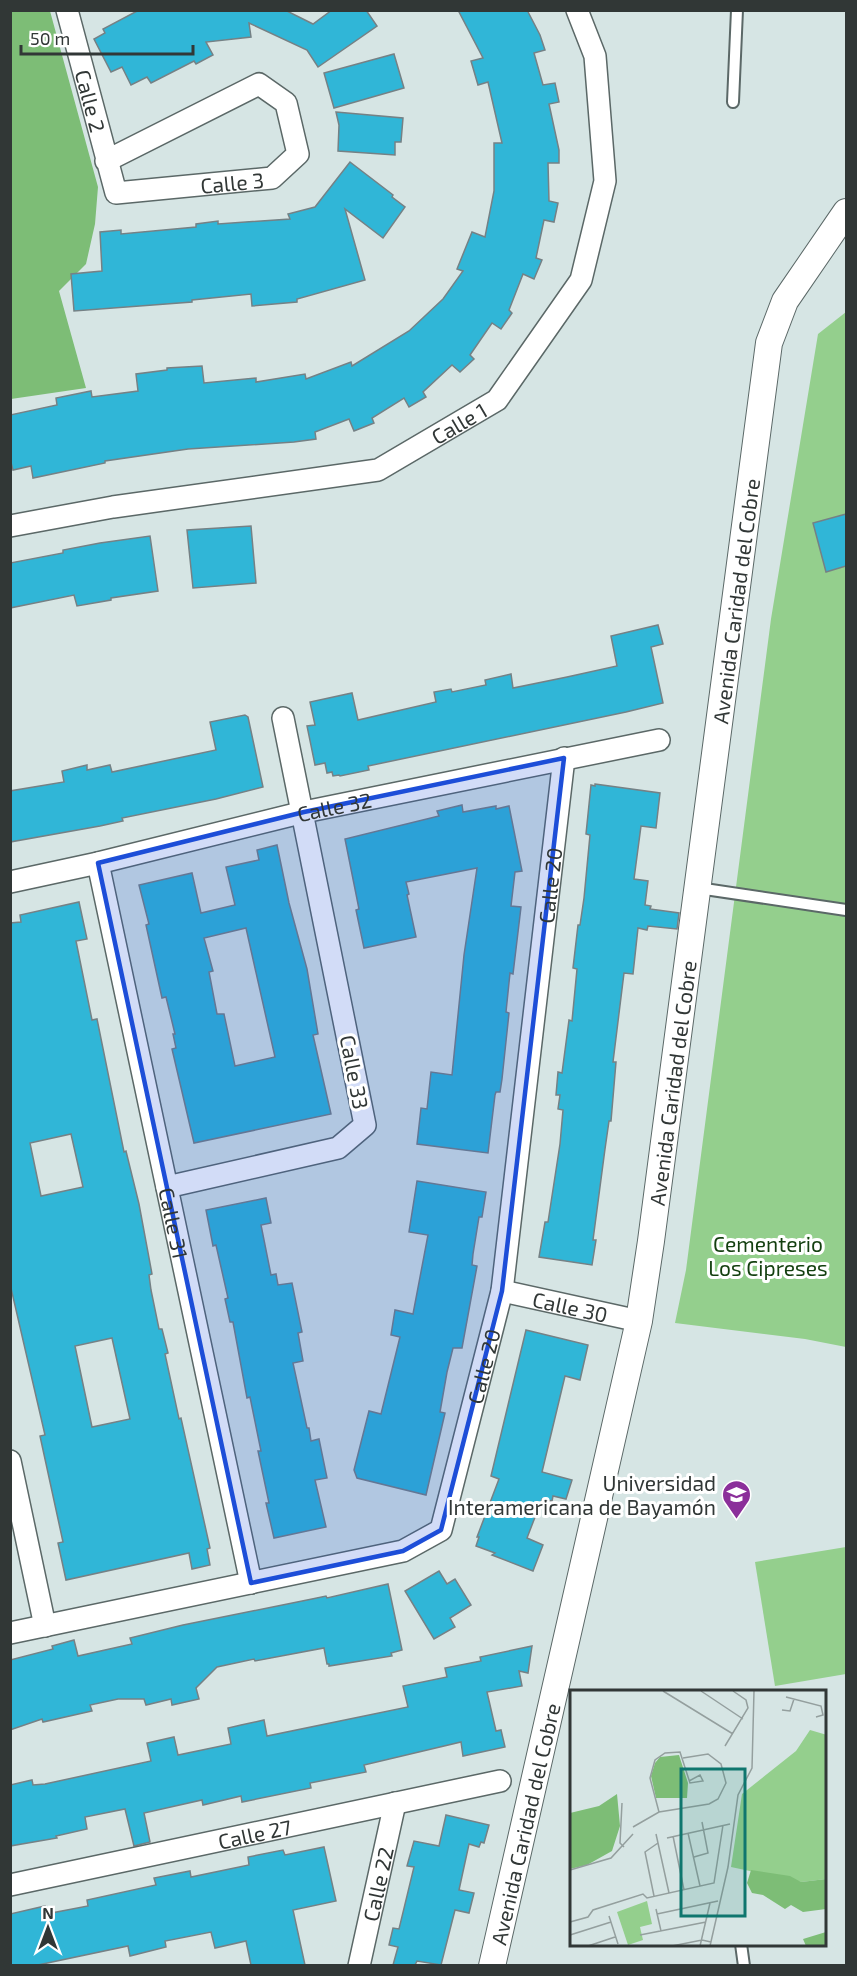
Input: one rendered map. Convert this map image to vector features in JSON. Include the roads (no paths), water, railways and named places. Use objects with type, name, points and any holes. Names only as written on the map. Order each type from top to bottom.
[{"type":"street","name":"Calle 2","points":[[67,10],[116,192]]},
{"type":"street","name":"Calle 1","points":[[10,526],[113,507],[378,470],[497,400],[582,280],[605,181],[595,56],[577,10]]},
{"type":"street","name":"Calle 3","points":[[106,161],[259,84],[286,103],[298,154],[272,178],[116,192]]},
{"type":"street","name":"Avenida Caridad del Cobre","points":[[492,1965],[639,1321],[769,343],[785,301],[846,212]]},
{"type":"street","points":[[284,718],[304,812]]},
{"type":"street","name":"Calle 32","points":[[10,882],[98,863],[304,812],[659,740]]},
{"type":"street","name":"Calle 20","points":[[10,1633],[403,1551],[441,1530],[502,1291],[564,758]]},
{"type":"street","name":"Calle 33","points":[[167,1187],[338,1148],[365,1125],[304,812]]},
{"type":"street","name":"Calle 31","points":[[98,863],[251,1583]]},
{"type":"street","name":"Calle 30","points":[[502,1291],[639,1321]]},
{"type":"street","points":[[10,1461],[45,1626]]},
{"type":"street","name":"Calle 27","points":[[10,1885],[500,1781]]},
{"type":"street","name":"Calle 22","points":[[358,1965],[395,1803]]},
{"type":"lane","points":[[733,102],[737,10]]},
{"type":"lane","points":[[697,888],[846,910]]},
{"type":"lane","points":[[741,1946],[744,1965]]},
{"type":"place","name":"Universidad Interamericana de Bayamón","points":[[737,1520]]},
{"type":"park label","name":"Cementerio Los Cipreses","points":[[768,1255]]}]
